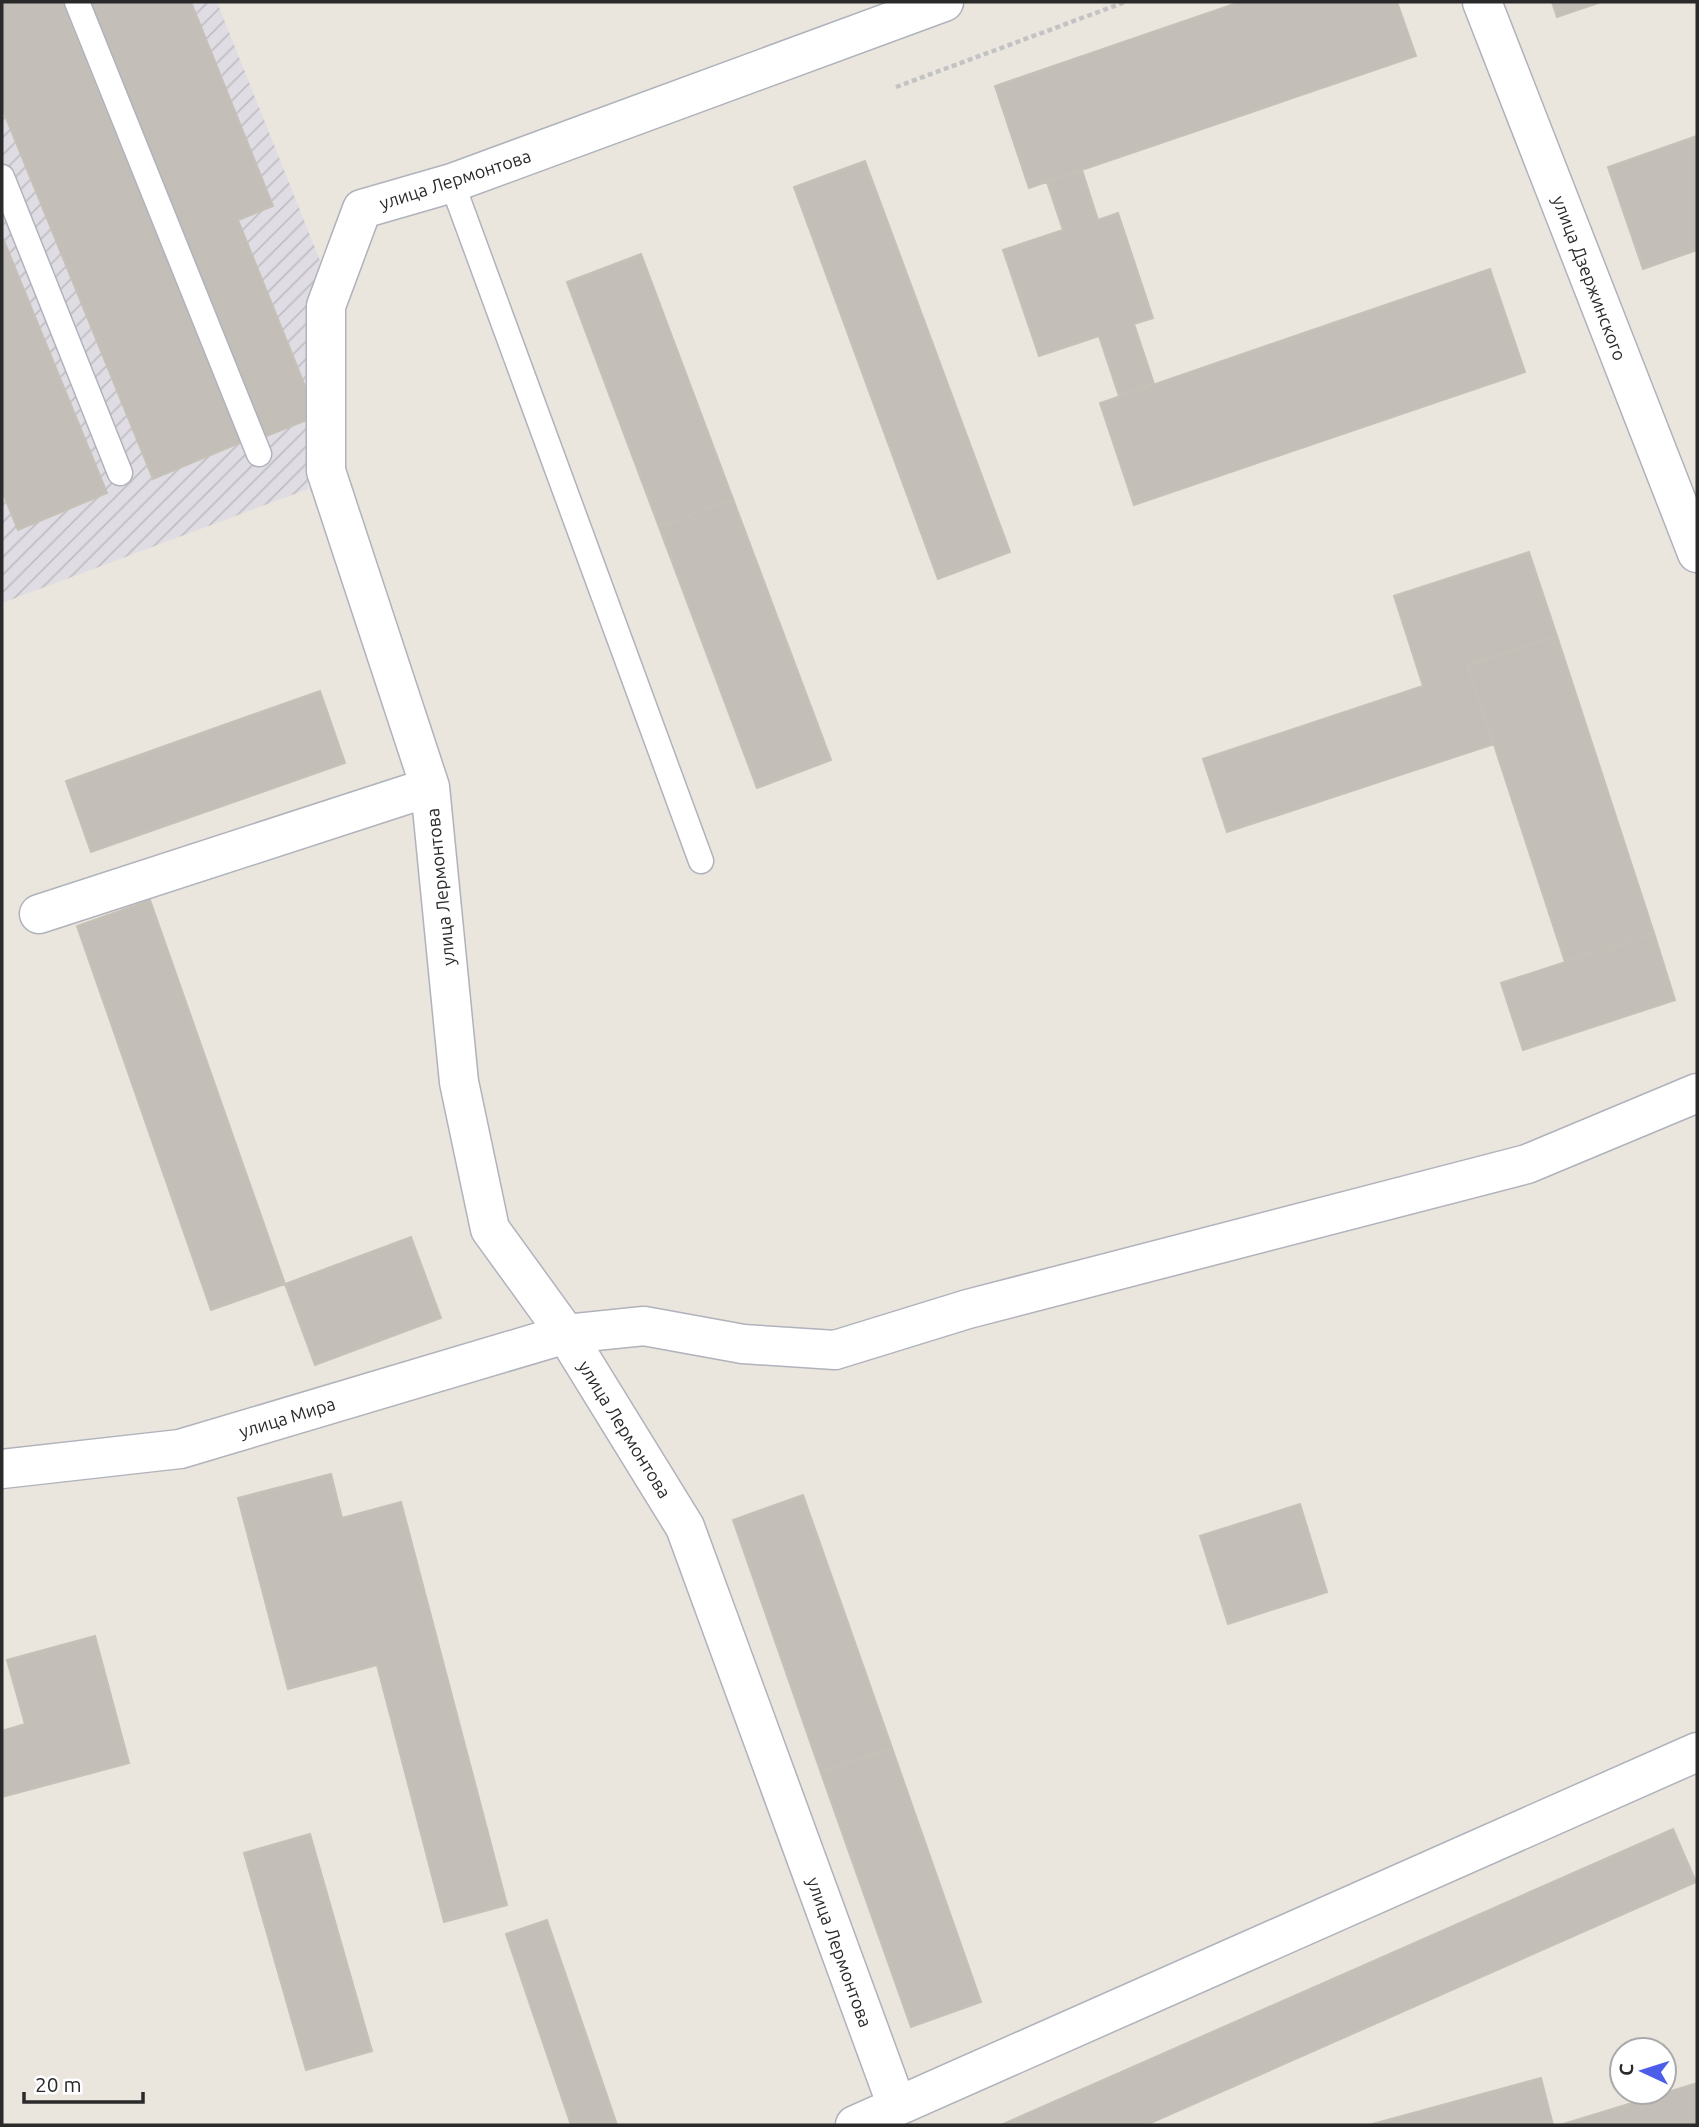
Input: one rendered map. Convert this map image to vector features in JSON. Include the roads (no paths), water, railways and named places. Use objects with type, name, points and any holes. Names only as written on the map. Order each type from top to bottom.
[{"type":"street","name":"улица Лермонтова","points":[[897,2106],[685,1527],[566,1334],[490,1229],[459,1082],[430,787],[326,471],[326,306],[362,209],[452,183],[944,2]]},
{"type":"street","name":"улица Дзержинского","points":[[1482,2],[1697,553]]},
{"type":"street","points":[[39,914],[430,787]]},
{"type":"street","name":"улица Мира","points":[[2,1469],[180,1449],[566,1334],[644,1326],[743,1344],[835,1350],[982,1306],[1527,1164],[1697,1093]]},
{"type":"street","points":[[855,2125],[1697,1752]]},
{"type":"lane","points":[[77,2],[259,454]]},
{"type":"lane","points":[[2,177],[120,473]]},
{"type":"lane","points":[[452,183],[701,861]]}]
